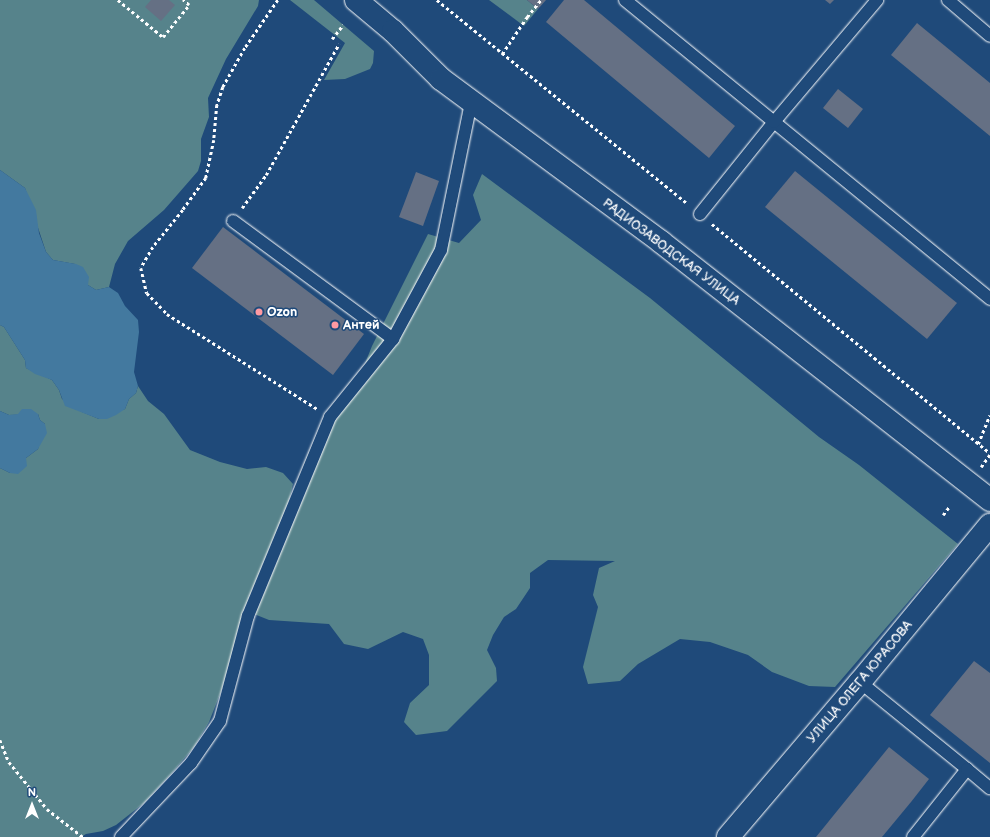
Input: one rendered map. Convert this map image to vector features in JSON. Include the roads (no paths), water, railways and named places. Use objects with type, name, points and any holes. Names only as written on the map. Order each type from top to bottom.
[{"type":"street","name":"РАДИОЗАВОДСКАЯ УЛИЦА","points":[[356,0],[393,31],[441,79],[661,242],[990,500]]},
{"type":"street","name":"УЛИЦА ОЛЕГА ЮРАСОВА","points":[[728,837],[860,682],[990,525]]},
{"type":"lane","points":[[625,0],[990,299]]},
{"type":"lane","points":[[700,214],[774,122],[877,0]]},
{"type":"lane","points":[[948,0],[990,36]]},
{"type":"lane","points":[[121,837],[191,764],[220,721],[248,616],[330,417],[393,339],[440,250],[471,102]]},
{"type":"lane","points":[[233,221],[393,339]]},
{"type":"lane","points":[[860,682],[990,788]]},
{"type":"lane","points":[[914,837],[967,770]]},
{"type":"water","points":[[0,170],[25,188],[36,210],[39,233],[46,252],[53,260],[76,264],[83,267],[89,277],[88,285],[96,290],[109,287],[118,293],[125,306],[138,320],[139,332],[134,372],[138,386],[136,393],[129,399],[125,409],[116,415],[107,419],[99,419],[65,406],[59,390],[52,380],[35,374],[26,368],[25,360],[4,327],[0,325]]},
{"type":"water","points":[[22,409],[31,409],[38,414],[40,420],[45,424],[47,433],[38,449],[26,458],[27,466],[18,474],[10,473],[0,468],[0,411],[9,415],[18,414]]},
{"type":"place","name":"Ozon","points":[[259,312]]},
{"type":"place","name":"Антей","points":[[335,325]]}]
